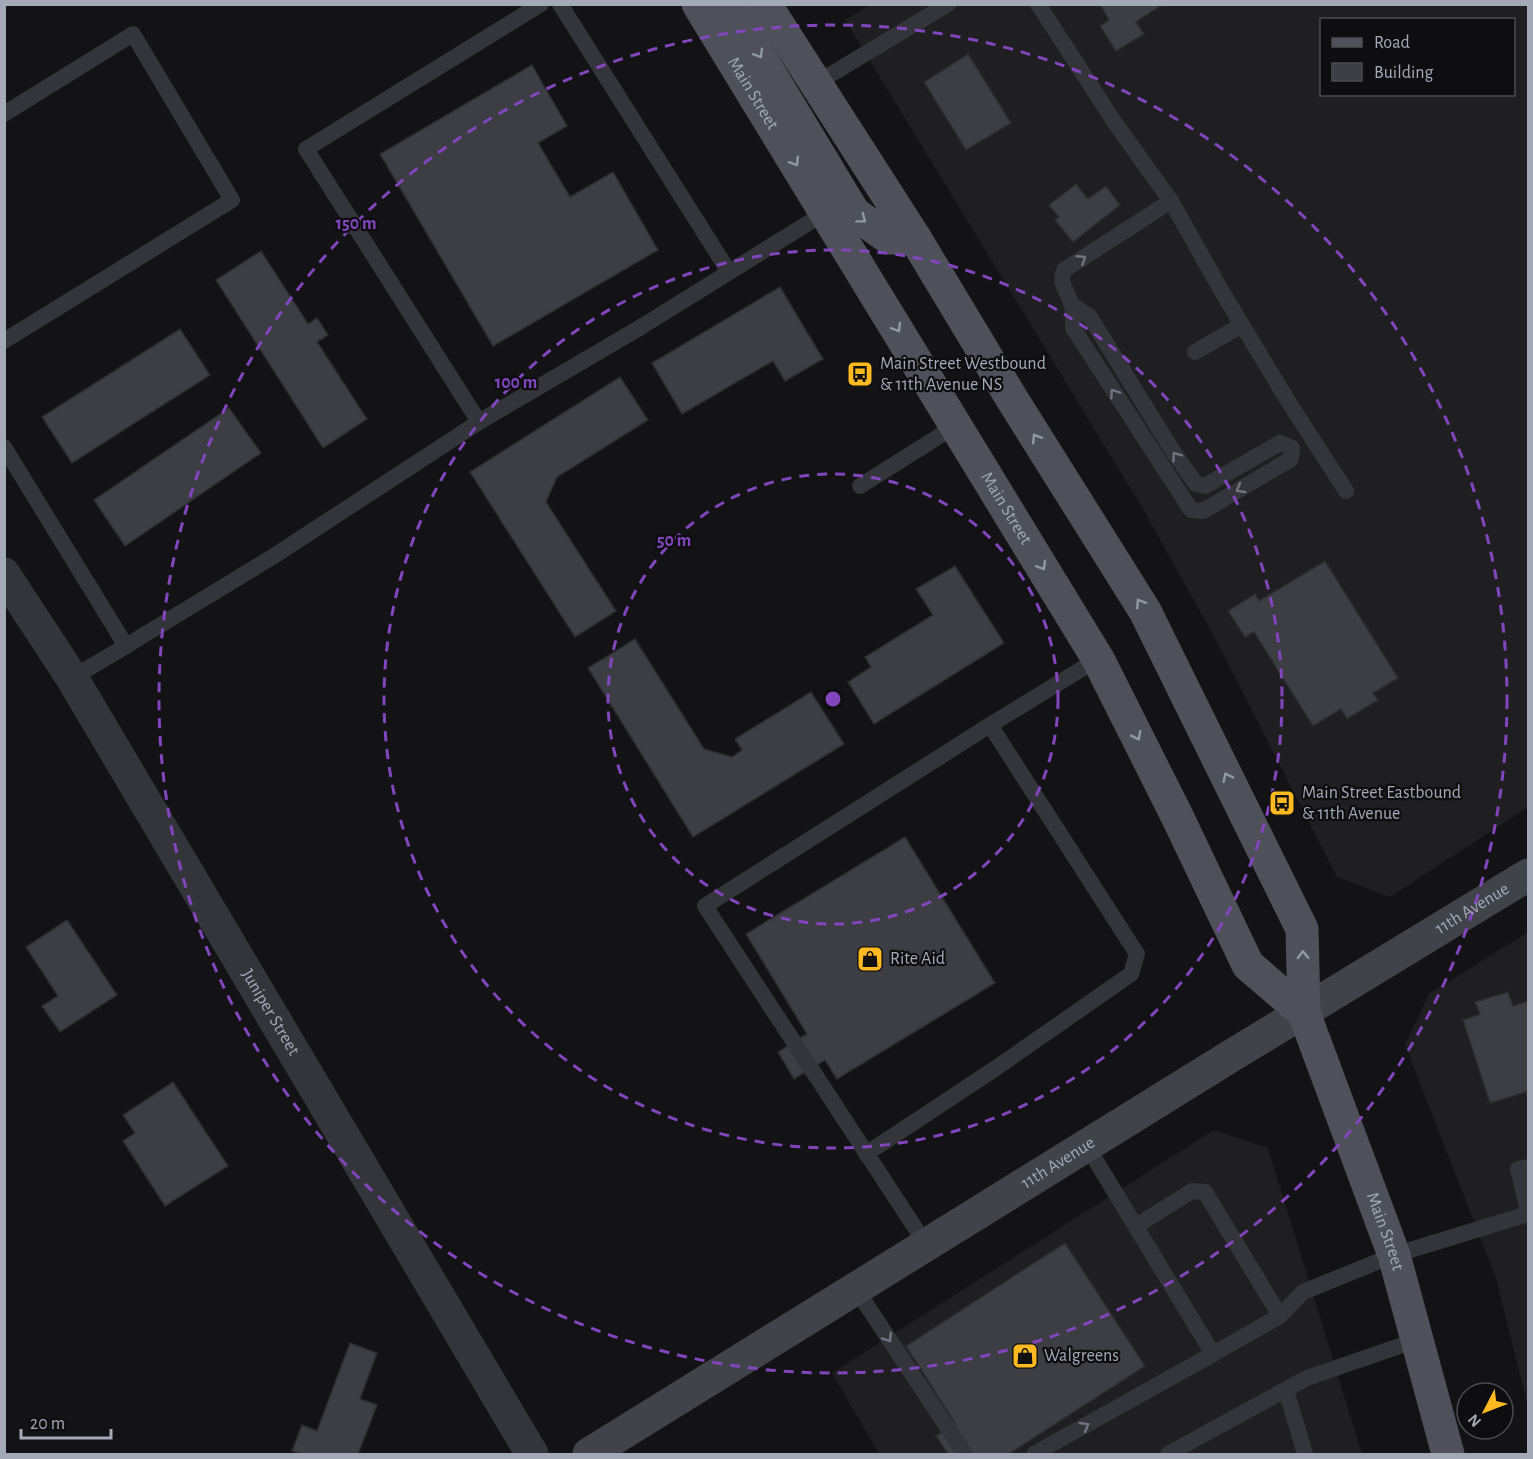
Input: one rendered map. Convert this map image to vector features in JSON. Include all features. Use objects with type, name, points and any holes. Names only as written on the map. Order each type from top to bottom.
[{"type":"main road","name":"Main Street","points":[[698,4],[1098,659],[1177,816],[1248,965],[1304,1013]]},
{"type":"main road","points":[[728,4],[854,213],[889,238],[915,238]]},
{"type":"main road","name":"Main Street","points":[[765,4],[814,84],[915,238],[1012,399],[1145,611],[1302,929],[1304,1013],[1394,1255],[1448,1455]]},
{"type":"main road","name":"11th Avenue","points":[[589,1455],[1226,1059],[1528,876]]},
{"type":"street","name":"Juniper Street","points":[[4,574],[72,678],[532,1455]]},
{"type":"lane","points":[[479,422],[306,149],[541,4]]},
{"type":"lane","points":[[560,4],[729,272]]},
{"type":"lane","points":[[814,84],[948,4]]},
{"type":"lane","points":[[1038,4],[1115,123],[1171,201],[1242,325],[1346,491]]},
{"type":"lane","points":[[4,114],[133,34],[231,200],[4,341]]},
{"type":"lane","points":[[1171,201],[1064,270],[1063,286],[1072,305],[1073,328],[1191,510],[1203,511],[1291,459],[1292,448]]},
{"type":"lane","points":[[72,678],[277,554],[479,422],[641,327],[826,212]]},
{"type":"lane","points":[[1072,305],[1090,317],[1174,453],[1196,484],[1205,486],[1280,443],[1292,448]]},
{"type":"lane","points":[[1195,352],[1242,325]]},
{"type":"lane","points":[[860,486],[957,425]]},
{"type":"lane","points":[[1292,448],[1311,436]]},
{"type":"lane","points":[[4,447],[126,646]]},
{"type":"lane","points":[[927,1246],[705,906],[1098,659]]},
{"type":"lane","points":[[866,1154],[996,1068],[1131,974],[1137,954],[990,725]]},
{"type":"lane","points":[[1087,1146],[1213,1354]]},
{"type":"lane","points":[[1034,1455],[1280,1316],[1303,1292],[1394,1255],[1528,1212],[1518,1169],[1528,1167]]},
{"type":"lane","points":[[1136,1226],[1192,1191],[1205,1192],[1280,1316]]},
{"type":"lane","points":[[856,1289],[965,1455]]},
{"type":"lane","points":[[1168,1455],[1307,1378],[1417,1340]]},
{"type":"lane","points":[[1286,1390],[1305,1455]]},
{"type":"shaded area","points":[[871,4],[1528,5],[1528,807],[1390,897],[1337,877],[1219,646],[1143,509],[845,20]]},
{"type":"shaded area","points":[[1528,932],[1528,1407],[1496,1278],[1405,1045],[1429,994]]},
{"type":"shaded area","points":[[1214,1130],[1268,1148],[1362,1454],[879,1454],[832,1373]]},
{"type":"building","points":[[1100,4],[1163,4],[1136,22],[1144,34],[1116,51],[1100,26],[1109,20]]},
{"type":"building","points":[[968,54],[1011,123],[966,150],[924,82]]},
{"type":"building","points":[[532,65],[567,126],[538,143],[570,197],[613,172],[658,250],[493,346],[380,154]]},
{"type":"building","points":[[1076,184],[1088,199],[1106,186],[1120,205],[1073,242],[1055,220],[1059,217],[1049,205]]},
{"type":"building","points":[[261,251],[308,324],[317,318],[328,335],[317,342],[367,419],[323,448],[216,280]]},
{"type":"building","points":[[780,287],[823,359],[785,381],[773,361],[682,414],[652,363]]},
{"type":"building","points":[[180,329],[210,375],[72,463],[42,417]]},
{"type":"building","points":[[620,377],[648,420],[557,477],[546,502],[616,611],[575,637],[470,472]]},
{"type":"building","points":[[229,408],[261,453],[125,546],[94,500]]},
{"type":"building","points":[[1325,561],[1398,678],[1373,693],[1378,700],[1347,719],[1341,709],[1313,726],[1254,632],[1245,637],[1228,611],[1255,594],[1259,601]]},
{"type":"building","points":[[955,566],[1004,643],[874,724],[848,682],[871,667],[865,657],[933,615],[916,589]]},
{"type":"building","points":[[635,639],[704,749],[732,757],[742,750],[735,739],[811,692],[844,744],[693,837],[588,668]]},
{"type":"building","name":"Rite Aid","points":[[905,837],[995,983],[837,1079],[825,1060],[794,1079],[778,1052],[807,1034],[746,934]]},
{"type":"building","points":[[67,920],[117,995],[60,1032],[42,1006],[58,996],[26,947]]},
{"type":"building","points":[[1508,992],[1513,1006],[1528,1001],[1528,1099],[1526,1092],[1490,1103],[1463,1020],[1480,1014],[1475,1002]]},
{"type":"building","points":[[173,1082],[228,1166],[165,1206],[123,1141],[135,1133],[123,1115]]},
{"type":"building","name":"Walgreens","points":[[1065,1243],[1145,1366],[1009,1454],[948,1454],[936,1436],[955,1423],[906,1346]]},
{"type":"building","points":[[350,1343],[377,1353],[360,1399],[377,1405],[358,1454],[302,1454],[292,1451],[302,1425],[317,1431]]},
{"type":"place","name":"Main Street Westbound & 11th Avenue NS","points":[[860,374]]},
{"type":"place","name":"Main Street Eastbound & 11th Avenue","points":[[1282,803]]},
{"type":"place","name":"Rite Aid","points":[[870,959]]},
{"type":"place","name":"Walgreens","points":[[1025,1356]]}]
